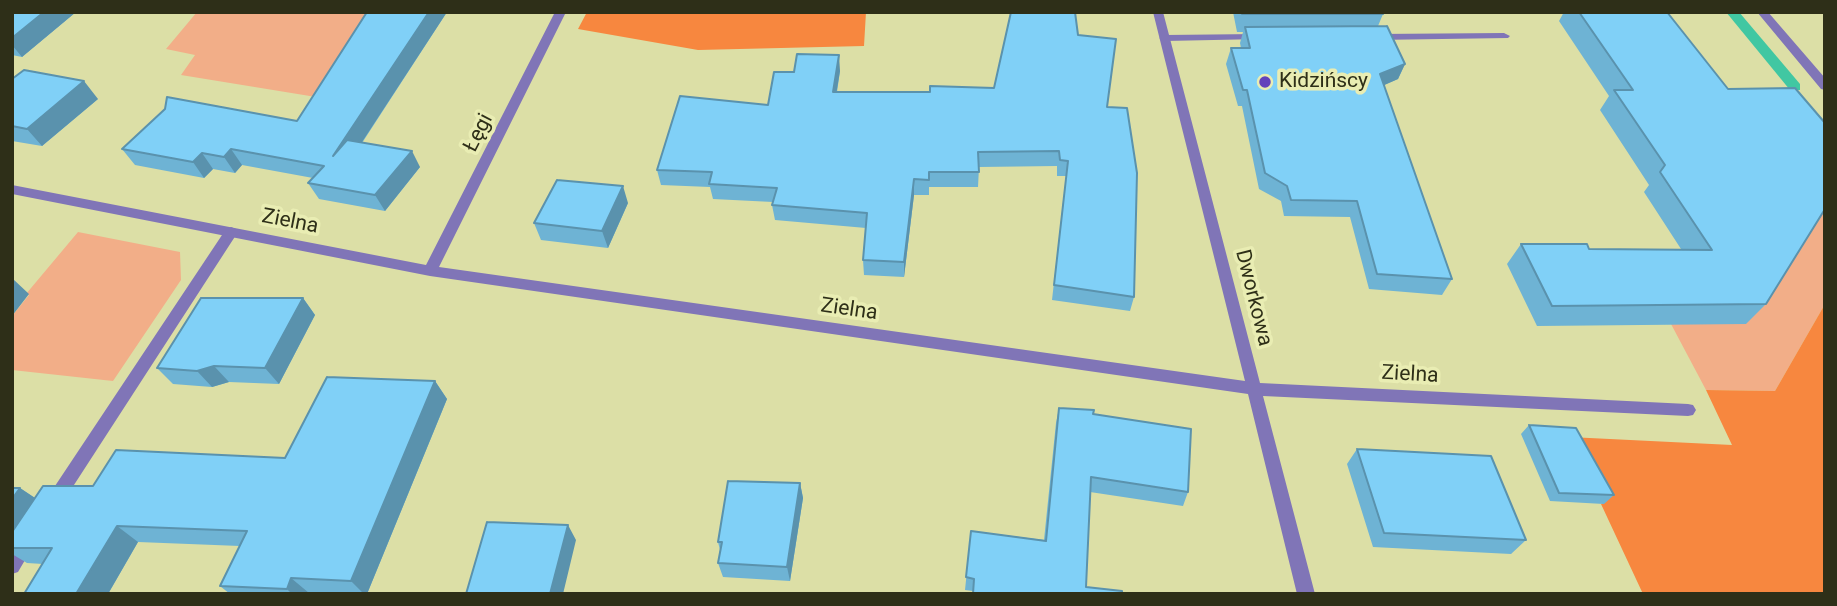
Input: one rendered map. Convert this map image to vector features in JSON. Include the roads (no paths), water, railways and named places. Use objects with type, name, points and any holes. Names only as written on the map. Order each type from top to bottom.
[{"type":"street","name":"Łęgi","points":[[430,271],[561,12]]},
{"type":"street","name":"Dworkowa","points":[[1158,12],[1306,594]]},
{"type":"street","points":[[1762,12],[1825,86]]},
{"type":"street","points":[[1365,37],[1504,36]]},
{"type":"street","points":[[1165,38],[1268,37]]},
{"type":"street","name":"Zielna","points":[[12,189],[430,271],[1254,389],[1688,410]]},
{"type":"street","points":[[50,508],[231,232]]},
{"type":"street","points":[[12,566],[35,531]]},
{"type":"waterway","points":[[1732,12],[1795,87]]},
{"type":"place","name":"Kidzińscy","points":[[1265,82]]}]
